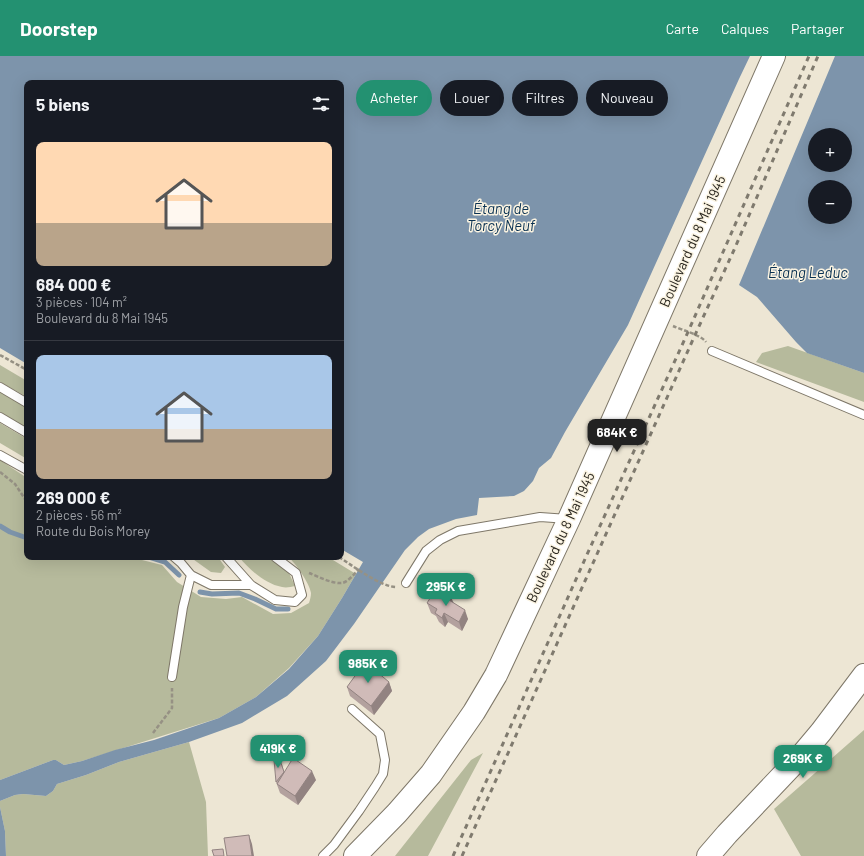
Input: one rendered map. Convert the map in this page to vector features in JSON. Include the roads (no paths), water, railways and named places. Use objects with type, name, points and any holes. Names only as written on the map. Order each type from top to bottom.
[{"type":"main road","name":"Boulevard du 8 Mai 1945","points":[[356,856],[397,813],[431,774],[474,712],[496,675],[569,519],[774,56]]},
{"type":"main road","points":[[708,856],[726,834],[800,757],[829,722],[864,675]]},
{"type":"lane","points":[[712,351],[864,414]]},
{"type":"lane","points":[[0,387],[24,401]]},
{"type":"lane","points":[[0,417],[24,432]]},
{"type":"lane","points":[[0,455],[24,468]]},
{"type":"lane","points":[[406,583],[426,551],[440,540],[458,531],[540,517],[569,519]]},
{"type":"lane","points":[[178,560],[191,575],[211,585],[251,585]]},
{"type":"lane","points":[[229,560],[251,585],[275,600],[294,602],[302,595],[296,573],[280,560]]},
{"type":"lane","points":[[172,677],[183,607],[191,575]]},
{"type":"lane","points":[[323,856],[334,845],[359,811],[383,774],[385,760],[380,734],[352,709]]},
{"type":"water","name":"Étang de Torcy Neuf","points":[[0,56],[750,56],[628,325],[551,458],[539,468],[533,481],[524,491],[514,496],[479,498],[477,515],[456,519],[429,529],[418,537],[405,550],[354,624],[326,661],[287,696],[242,723],[189,742],[119,762],[86,775],[57,784],[53,791],[46,796],[23,794],[15,795],[0,801],[0,780],[53,760],[56,760],[64,765],[154,740],[219,718],[256,697],[289,669],[318,636],[363,562],[344,551],[344,80],[24,80],[24,362],[0,348]]},
{"type":"water","name":"Étang Leduc","points":[[835,56],[864,56],[864,373],[807,353],[757,297],[739,285]]},
{"type":"water","points":[[0,807],[5,831],[6,856],[0,856]]},
{"type":"waterway","points":[[0,526],[10,532],[24,537]]},
{"type":"waterway","points":[[159,560],[165,562],[179,575]]},
{"type":"waterway","points":[[200,592],[212,594],[239,593],[276,609],[288,609]]},
{"type":"railway","points":[[453,856],[688,332],[809,56]]},
{"type":"railway","points":[[462,856],[734,250],[818,56]]}]
